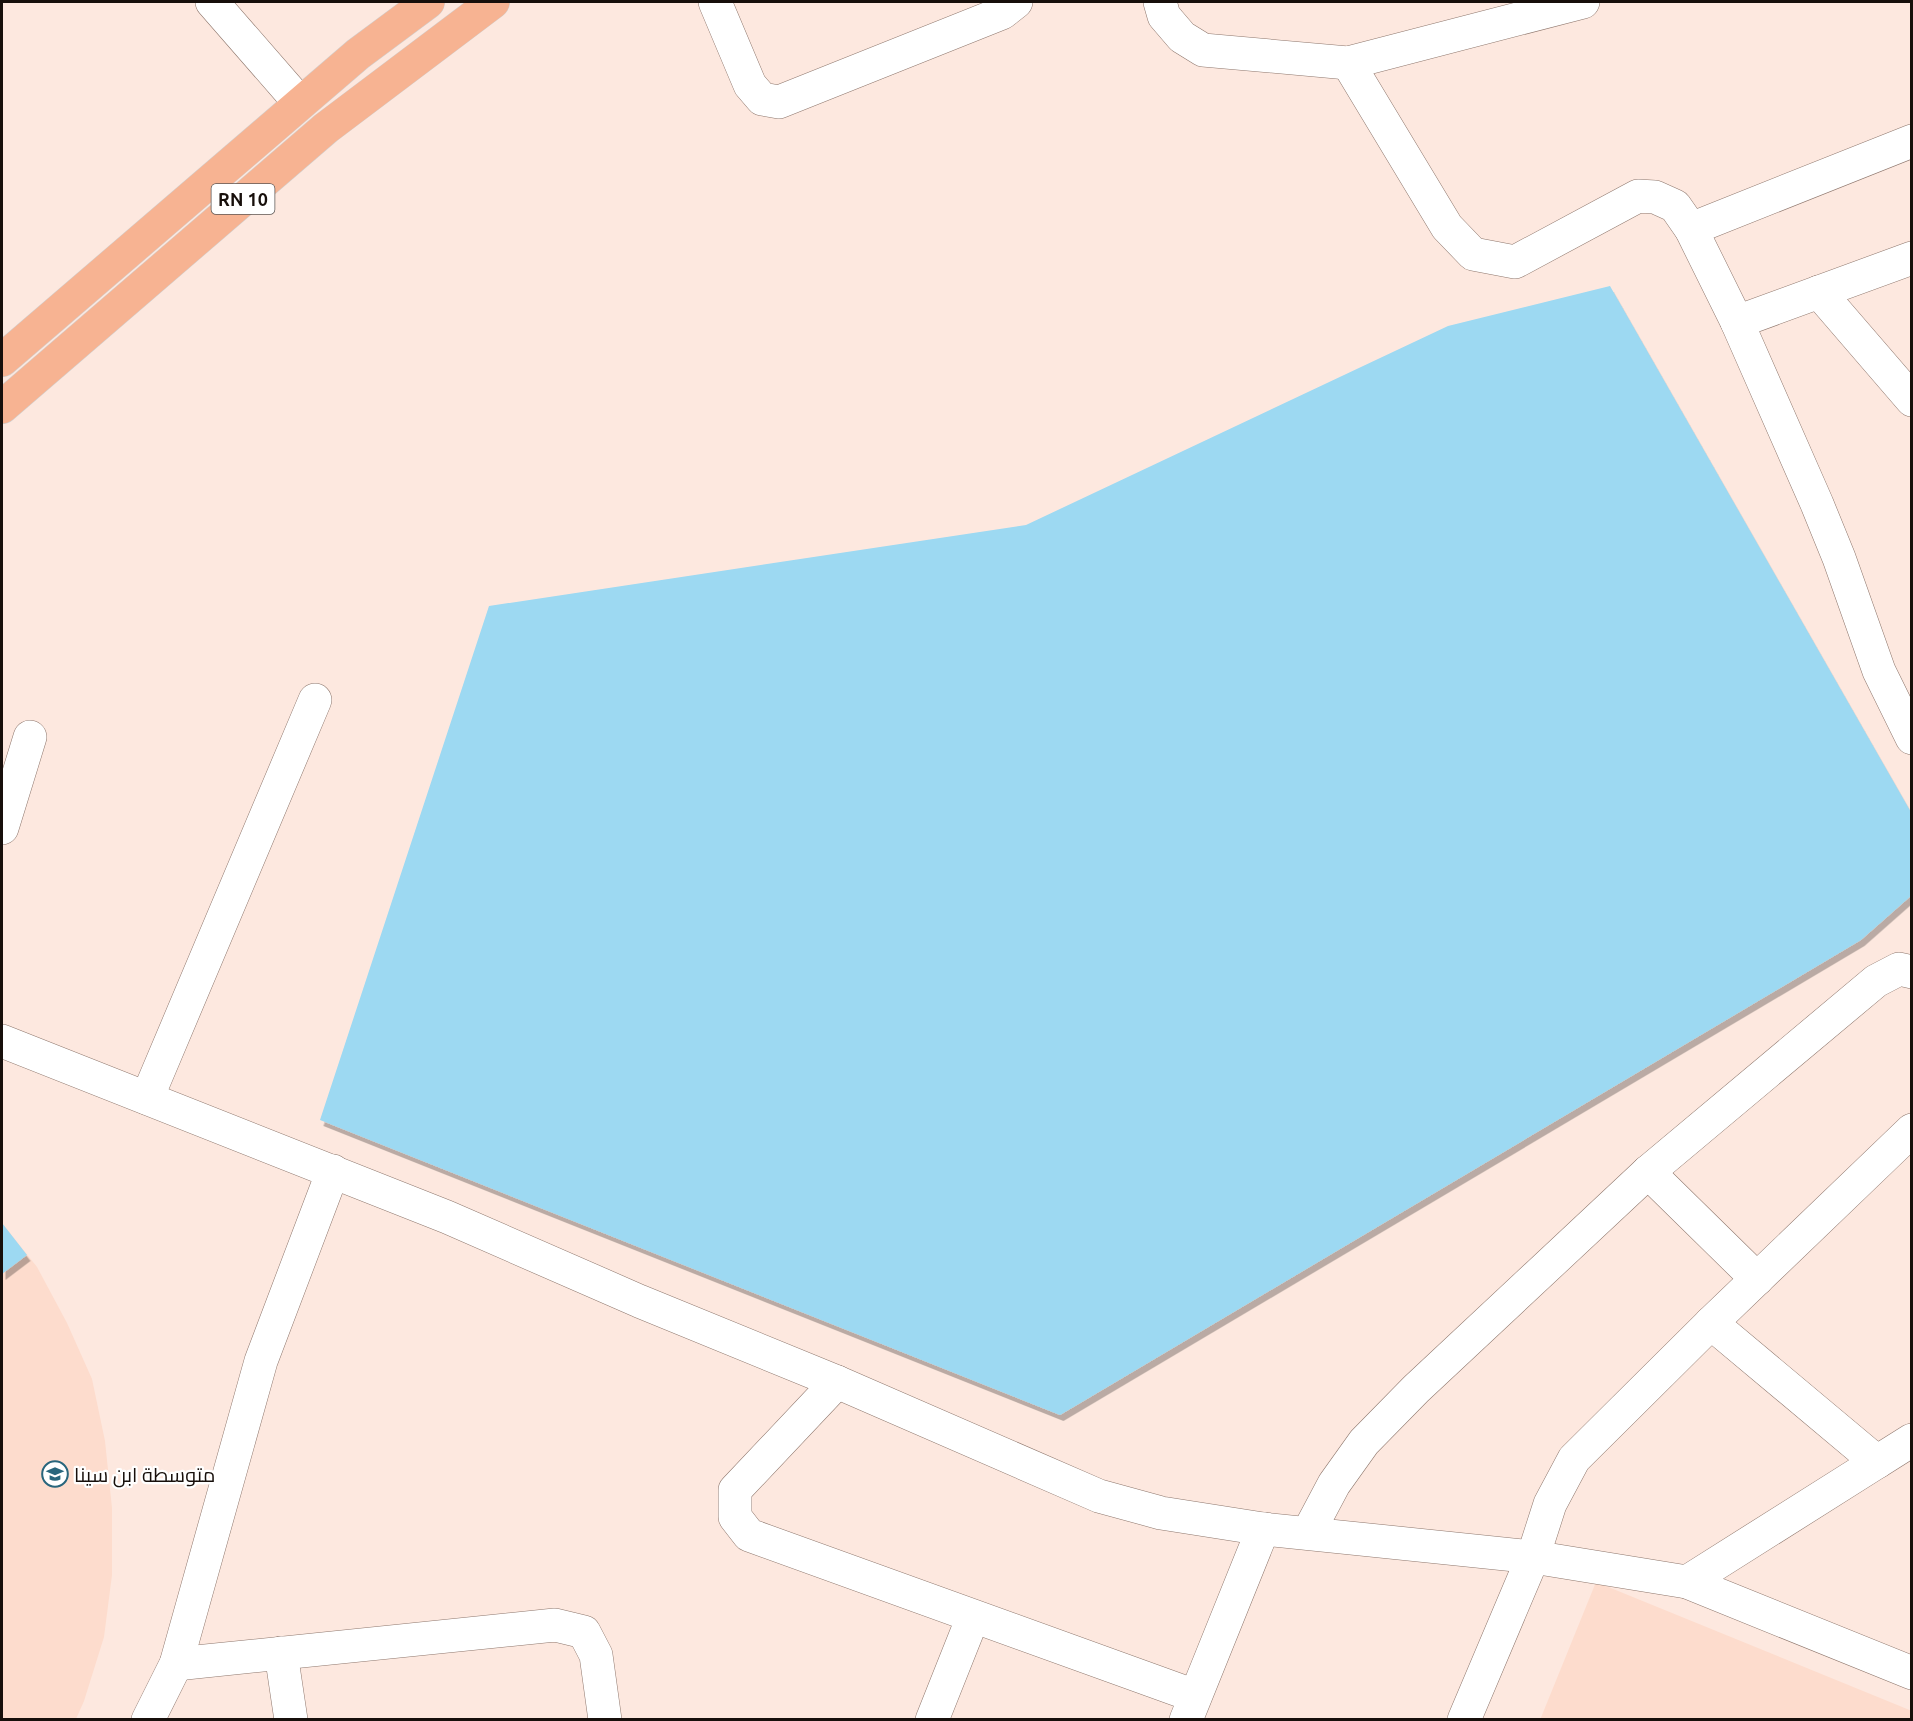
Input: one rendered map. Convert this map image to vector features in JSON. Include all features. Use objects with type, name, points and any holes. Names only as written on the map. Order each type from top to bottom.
[{"type":"main road","name":"RN 10","points":[[2,360],[358,54],[428,2]]},
{"type":"main road","name":"RN 10","points":[[2,408],[326,128],[494,2]]},
{"type":"street","points":[[212,2],[300,103]]},
{"type":"street","points":[[715,2],[750,85],[762,99],[779,102],[1002,13],[1016,2]]},
{"type":"street","points":[[1160,2],[1164,16],[1182,37],[1203,50],[1348,63],[1583,2]]},
{"type":"street","points":[[1348,63],[1447,227],[1473,254],[1515,262],[1638,196],[1655,197],[1675,206],[1691,229],[1737,322],[1839,558],[1879,671],[1911,738]]},
{"type":"street","points":[[1691,229],[1911,141]]},
{"type":"street","points":[[1737,322],[1911,258]]},
{"type":"street","points":[[1819,292],[1911,400]]},
{"type":"street","points":[[147,1098],[315,700]]},
{"type":"street","points":[[2,828],[30,737]]},
{"type":"street","points":[[1308,1533],[1334,1484],[1364,1442],[1416,1389],[1648,1172],[1876,981],[1899,969],[1911,972]]},
{"type":"street","points":[[2,1041],[447,1217],[1099,1496],[1161,1513],[1263,1528],[1533,1557],[1687,1582],[1911,1673]]},
{"type":"street","points":[[1464,1719],[1533,1557],[1550,1504],[1574,1459],[1911,1130]]},
{"type":"street","points":[[148,1719],[176,1664],[261,1361],[333,1171]]},
{"type":"street","points":[[1648,1172],[1757,1279]]},
{"type":"street","points":[[1711,1323],[1877,1462]]},
{"type":"street","points":[[837,1382],[735,1490],[735,1517],[749,1535],[973,1617],[1191,1708],[1263,1528]]},
{"type":"street","points":[[1687,1582],[1911,1440]]},
{"type":"street","points":[[932,1719],[973,1617]]},
{"type":"street","points":[[176,1664],[555,1625],[584,1632],[596,1655],[605,1719]]},
{"type":"street","points":[[281,1653],[291,1719]]},
{"type":"shaded area","name":"متوسطة ابن سينا","points":[[2,1223],[37,1267],[67,1323],[92,1379],[105,1441],[112,1508],[112,1575],[104,1637],[76,1719],[2,1719]]},
{"type":"shaded area","points":[[1596,1582],[1912,1711],[1911,1720],[1540,1720]]},
{"type":"building","points":[[1610,286],[1912,814],[1912,895],[1861,940],[1060,1415],[320,1120],[489,606],[1026,525],[1448,326]]},
{"type":"building","points":[[2,1223],[27,1255],[2,1274]]},
{"type":"place","name":"متوسطة ابن سينا","points":[[55,1474]]}]
